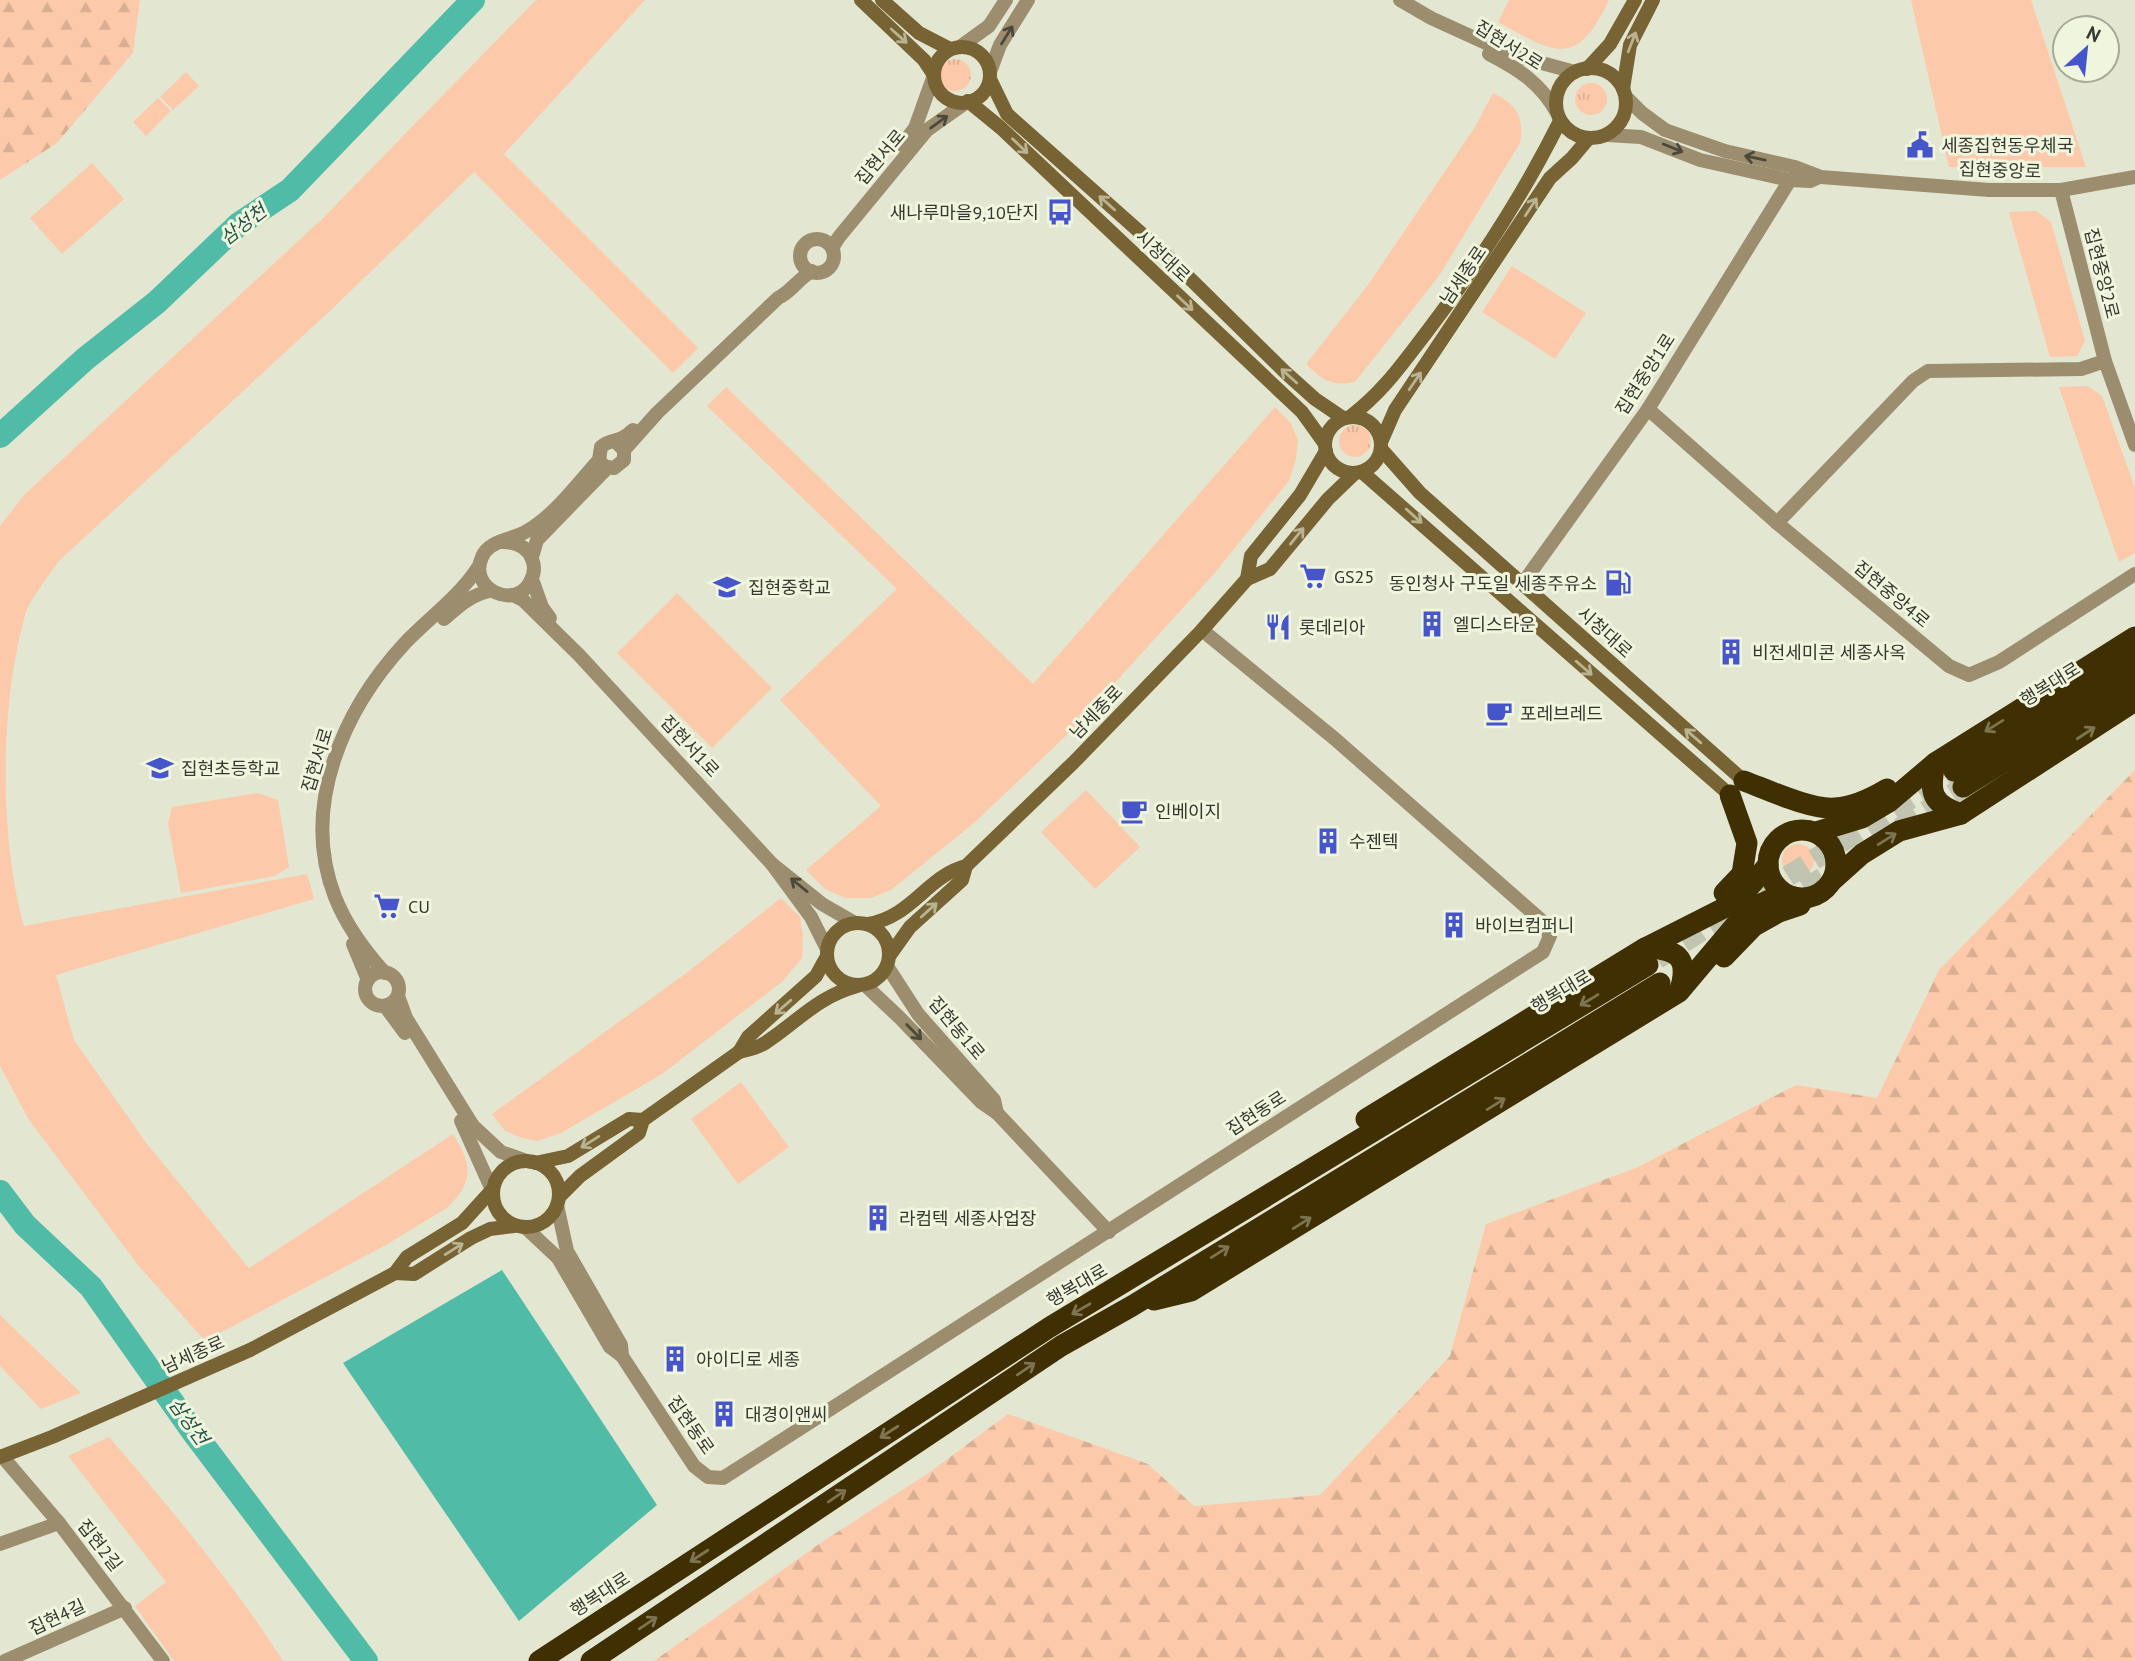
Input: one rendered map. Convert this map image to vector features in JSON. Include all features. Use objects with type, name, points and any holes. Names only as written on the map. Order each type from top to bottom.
[{"type":"highway","points":[[1961,814],[1945,809],[1933,796],[1931,783],[1951,774],[2135,638]]},
{"type":"highway","name":"행복대로","points":[[1951,774],[2135,659]]},
{"type":"highway","points":[[1658,972],[1722,909],[1746,891],[1768,859],[1774,843],[1783,835],[1793,830],[1810,831],[1862,818],[2135,680]]},
{"type":"highway","points":[[1658,972],[1709,975],[1754,926],[1779,912],[1794,908],[1826,889],[1862,854],[1899,831],[1961,814],[2135,701]]},
{"type":"highway","points":[[1737,788],[1834,808],[1951,774]]},
{"type":"highway","points":[[1737,788],[1787,813],[1810,831],[1825,838],[1836,858],[1833,880]]},
{"type":"highway","points":[[1737,788],[1763,836],[1770,876],[1776,886],[1794,897]]},
{"type":"highway","points":[[1658,972],[1742,874],[1747,844],[1737,788]]},
{"type":"highway","points":[[591,1661],[1060,1346],[1132,1306],[1658,972],[1749,909],[1772,899],[1816,895]]},
{"type":"highway","name":"행복대로","points":[[539,1661],[1050,1327],[1658,972]]},
{"type":"street","points":[[861,0],[925,60],[934,75],[939,92],[954,101],[973,102],[987,90],[1000,45],[1028,0]]},
{"type":"street","points":[[882,0],[919,33],[955,48],[973,50],[982,56],[990,76]]},
{"type":"street","points":[[934,75],[939,58],[989,26],[1006,0]]},
{"type":"street","name":"집현서2로","points":[[1400,0],[1522,72],[1549,97],[1559,117]]},
{"type":"street","points":[[1635,0],[1611,44],[1581,70],[1565,79],[1559,90],[1556,101],[1559,117],[1567,130],[1577,136],[1588,138],[1606,135],[1625,115],[1624,93],[1630,45],[1653,0]]},
{"type":"street","name":"집현서2로","points":[[1431,18],[1512,55],[1581,70]]},
{"type":"street","points":[[1581,70],[1598,69],[1608,73],[1624,93]]},
{"type":"street","name":"집현서로","points":[[828,244],[835,231],[915,128],[934,75]]},
{"type":"street","name":"시청대로","points":[[990,76],[1007,114],[1168,258],[1315,399],[1347,417]]},
{"type":"street","name":"집현중앙로","points":[[1624,93],[1642,113],[1665,130],[1725,151],[1795,167],[1821,177],[1989,190],[2062,190],[2135,177]]},
{"type":"street","name":"집현서로","points":[[828,244],[839,237],[918,139],[968,101]]},
{"type":"street","name":"시청대로","points":[[968,101],[1001,128],[1302,412],[1325,448]]},
{"type":"street","name":"남세종로","points":[[1347,417],[1388,383],[1449,303],[1482,256],[1534,172],[1559,117]]},
{"type":"street","name":"집현중앙로","points":[[1606,135],[1641,137],[1700,160],[1790,180],[1810,181],[1821,177]]},
{"type":"street","name":"남세종로","points":[[1382,445],[1395,410],[1550,178],[1573,158],[1588,138]]},
{"type":"street","name":"집현중앙1로","points":[[1523,583],[1648,409],[1790,180]]},
{"type":"street","name":"집현중앙2로","points":[[2062,190],[2105,361],[2135,445]]},
{"type":"street","points":[[603,464],[599,451],[604,444],[620,446],[657,413],[778,298],[780,287],[797,271],[806,266],[822,271],[831,265],[834,254],[828,244],[818,239],[807,242],[801,251],[806,266]]},
{"type":"street","points":[[1777,523],[1913,381],[1928,371],[2081,369],[2105,361]]},
{"type":"street","name":"집현중앙4로","points":[[1648,409],[1777,523],[1949,666],[1969,675],[1999,663],[2135,574]]},
{"type":"street","points":[[1359,473],[1371,467],[1378,459],[1382,445],[1378,430],[1371,422],[1362,417],[1347,417],[1334,424],[1327,433],[1325,448],[1336,468],[1359,473],[1737,788]]},
{"type":"street","name":"시청대로","points":[[1382,445],[1420,493],[1523,583],[1737,788]]},
{"type":"street","points":[[603,464],[614,468],[622,464],[625,456],[620,446]]},
{"type":"street","name":"남세종로","points":[[1247,579],[1251,556],[1300,495],[1325,448]]},
{"type":"street","points":[[603,464],[537,540],[532,557],[532,579],[524,590],[513,595],[498,595],[490,591],[480,575],[479,566],[487,550],[526,532],[543,520],[603,464]]},
{"type":"street","name":"남세종로","points":[[862,923],[897,915],[951,870],[966,866],[1073,763],[1202,630],[1247,579],[1270,569],[1328,499],[1359,473]]},
{"type":"street","points":[[502,542],[520,545],[532,557]]},
{"type":"street","name":"집현서로","points":[[385,973],[368,954],[334,897],[324,859],[324,798],[349,724],[369,689],[404,645],[460,592],[479,566]]},
{"type":"street","name":"집현서1로","points":[[532,579],[542,607],[579,655]]},
{"type":"street","name":"집현서로","points":[[394,659],[410,649],[466,600],[477,593],[490,591]]},
{"type":"street","name":"집현서1로","points":[[513,595],[523,600],[579,655],[772,864],[811,917],[827,953]]},
{"type":"street","name":"집현동로","points":[[520,1227],[558,1258],[610,1347],[622,1356],[694,1466],[708,1477],[723,1478],[1543,952],[1550,936],[1541,920],[1335,739],[1202,630]]},
{"type":"street","name":"집현서1로","points":[[772,864],[822,904],[862,923]]},
{"type":"street","name":"남세종로","points":[[889,961],[910,927],[962,880],[966,866]]},
{"type":"street","name":"집현서로","points":[[348,923],[351,939],[368,980]]},
{"type":"street","points":[[643,1120],[629,1119],[568,1156],[513,1163],[496,1179],[492,1190],[492,1201],[497,1212],[505,1221],[520,1227],[544,1222],[580,1176],[639,1133],[643,1120],[739,1052],[762,1045],[814,1004],[839,991],[878,979],[889,961],[884,936],[862,923],[840,929],[829,941],[827,953],[816,976],[748,1037],[739,1052]]},
{"type":"street","points":[[827,953],[833,973],[848,984],[861,985]]},
{"type":"street","name":"집현동1로","points":[[889,961],[918,1014],[994,1100],[997,1113]]},
{"type":"street","points":[[398,996],[395,1001],[379,1006],[369,1000],[365,990],[368,980],[377,973],[385,973],[396,980],[399,985],[398,996],[406,1018],[472,1126],[501,1152],[533,1162],[548,1170],[553,1176],[558,1201]]},
{"type":"street","name":"집현동1로","points":[[861,985],[899,1017],[981,1101],[997,1113],[1109,1231]]},
{"type":"street","points":[[385,1006],[464,1126],[492,1190]]},
{"type":"street","name":"남세종로","points":[[1,1456],[250,1350],[395,1273],[407,1257],[462,1223],[492,1190]]},
{"type":"street","name":"집현동로","points":[[558,1201],[568,1251],[621,1345],[622,1356]]},
{"type":"street","name":"남세종로","points":[[395,1273],[414,1274],[490,1229],[520,1227]]},
{"type":"street","name":"집현2길","points":[[1,1456],[59,1523],[163,1661]]},
{"type":"street","points":[[0,1544],[59,1523]]},
{"type":"street","name":"집현4길","points":[[5,1661],[125,1608]]},
{"type":"green space","points":[[0,0],[140,0],[133,53],[57,143],[0,180]]},
{"type":"green space","points":[[536,0],[645,0],[504,154],[698,348],[673,373],[474,172],[332,309],[59,561],[26,611],[14,665],[6,739],[10,856],[24,926],[307,874],[314,899],[56,975],[74,1040],[147,1144],[249,1268],[453,1134],[467,1163],[466,1181],[447,1208],[386,1245],[205,1341],[138,1265],[29,1120],[0,1066],[0,526],[25,494],[323,218]]},
{"type":"green space","points":[[1509,0],[1609,0],[1586,37],[1574,46],[1562,49],[1534,41],[1498,22]]},
{"type":"green space","points":[[1911,0],[2031,0],[2051,61],[2051,84],[2059,84],[2086,167],[1949,167]]},
{"type":"green space","points":[[955,59],[967,63],[971,75],[967,87],[955,91],[943,87],[939,75],[943,63]]},
{"type":"green space","points":[[186,72],[199,86],[173,110],[160,97]]},
{"type":"green space","points":[[1591,83],[1603,87],[1607,99],[1603,111],[1591,115],[1579,111],[1575,99],[1579,87]]},
{"type":"green space","points":[[1493,93],[1508,102],[1517,112],[1521,126],[1520,143],[1439,276],[1355,382],[1339,384],[1322,378],[1306,364],[1368,285],[1475,127]]},
{"type":"green space","points":[[158,98],[171,111],[146,136],[133,122]]},
{"type":"green space","points":[[92,163],[124,199],[62,254],[30,218]]},
{"type":"green space","points":[[2036,211],[2051,222],[2085,341],[2077,356],[2050,357],[2009,212]]},
{"type":"green space","points":[[1512,266],[1586,313],[1555,359],[1482,312]]},
{"type":"green space","points":[[2088,386],[2102,396],[2135,488],[2135,553],[2119,562],[2059,387]]},
{"type":"green space","points":[[726,387],[1033,684],[1275,407],[1290,422],[1298,440],[1296,459],[1289,481],[1213,575],[1070,732],[974,823],[891,890],[871,898],[845,898],[825,889],[806,870],[881,806],[780,700],[897,589],[707,406]]},
{"type":"green space","points":[[1355,425],[1367,429],[1371,441],[1367,453],[1355,457],[1343,453],[1339,441],[1343,429]]},
{"type":"green space","points":[[677,593],[772,688],[712,748],[617,653]]},
{"type":"green space","points":[[2135,770],[2135,1661],[654,1661],[819,1544],[930,1472],[1008,1414],[1148,1464],[1194,1506],[1320,1495],[1450,1356],[1486,1224],[1638,1167],[1796,1085],[1877,1098],[1939,970]]},
{"type":"green space","points":[[1086,790],[1140,847],[1095,889],[1041,832]]},
{"type":"green space","points":[[258,793],[278,800],[289,867],[275,876],[181,893],[168,823],[172,807]]},
{"type":"green space","points":[[1798,844],[1809,849],[1814,860],[1809,871],[1798,876],[1787,871],[1782,860],[1787,849]]},
{"type":"green space","points":[[781,898],[800,917],[803,936],[802,958],[783,981],[662,1074],[561,1133],[538,1141],[505,1131],[492,1114],[689,971]]},
{"type":"green space","points":[[741,1082],[789,1147],[738,1184],[691,1119]]},
{"type":"green space","points":[[0,1315],[81,1393],[41,1409],[0,1366]]},
{"type":"green space","points":[[109,1437],[222,1574],[283,1661],[174,1661],[135,1606],[166,1582],[68,1456]]},
{"type":"water","points":[[502,1270],[657,1505],[519,1621],[343,1363]]},
{"type":"waterway","name":"삼성천","points":[[0,436],[85,359],[157,302],[239,224],[290,190],[473,0]]},
{"type":"waterway","name":"삼성천","points":[[0,1192],[25,1225],[91,1287],[194,1433],[366,1661]]},
{"type":"tunnel","points":[[1657,959],[1954,771]]},
{"type":"tunnel","points":[[1900,828],[1963,787]]},
{"type":"tunnel","points":[[1779,906],[1846,863]]},
{"type":"place","name":"세종집현동우체국","points":[[1920,145]]},
{"type":"place","name":"새나루마을9,10단지","points":[[1060,212]]},
{"type":"place","name":"GS25","points":[[1313,576]]},
{"type":"place","name":"동인청사 구도일 세종주유소","points":[[1618,583]]},
{"type":"place","name":"집현중학교","points":[[727,587]]},
{"type":"place","name":"엘디스타운","points":[[1432,624]]},
{"type":"place","name":"롯데리아","points":[[1278,627]]},
{"type":"place","name":"비전세미콘 세종사옥","points":[[1731,652]]},
{"type":"place","name":"포레브레드","points":[[1499,713]]},
{"type":"place","name":"집현초등학교","points":[[160,768]]},
{"type":"place","name":"인베이지","points":[[1134,811]]},
{"type":"place","name":"수젠텍","points":[[1328,841]]},
{"type":"place","name":"CU","points":[[387,906]]},
{"type":"place","name":"바이브컴퍼니","points":[[1454,925]]},
{"type":"place","name":"라컴텍 세종사업장","points":[[878,1218]]},
{"type":"place","name":"아이디로 세종","points":[[675,1359]]},
{"type":"place","name":"대경이앤씨","points":[[724,1414]]}]
